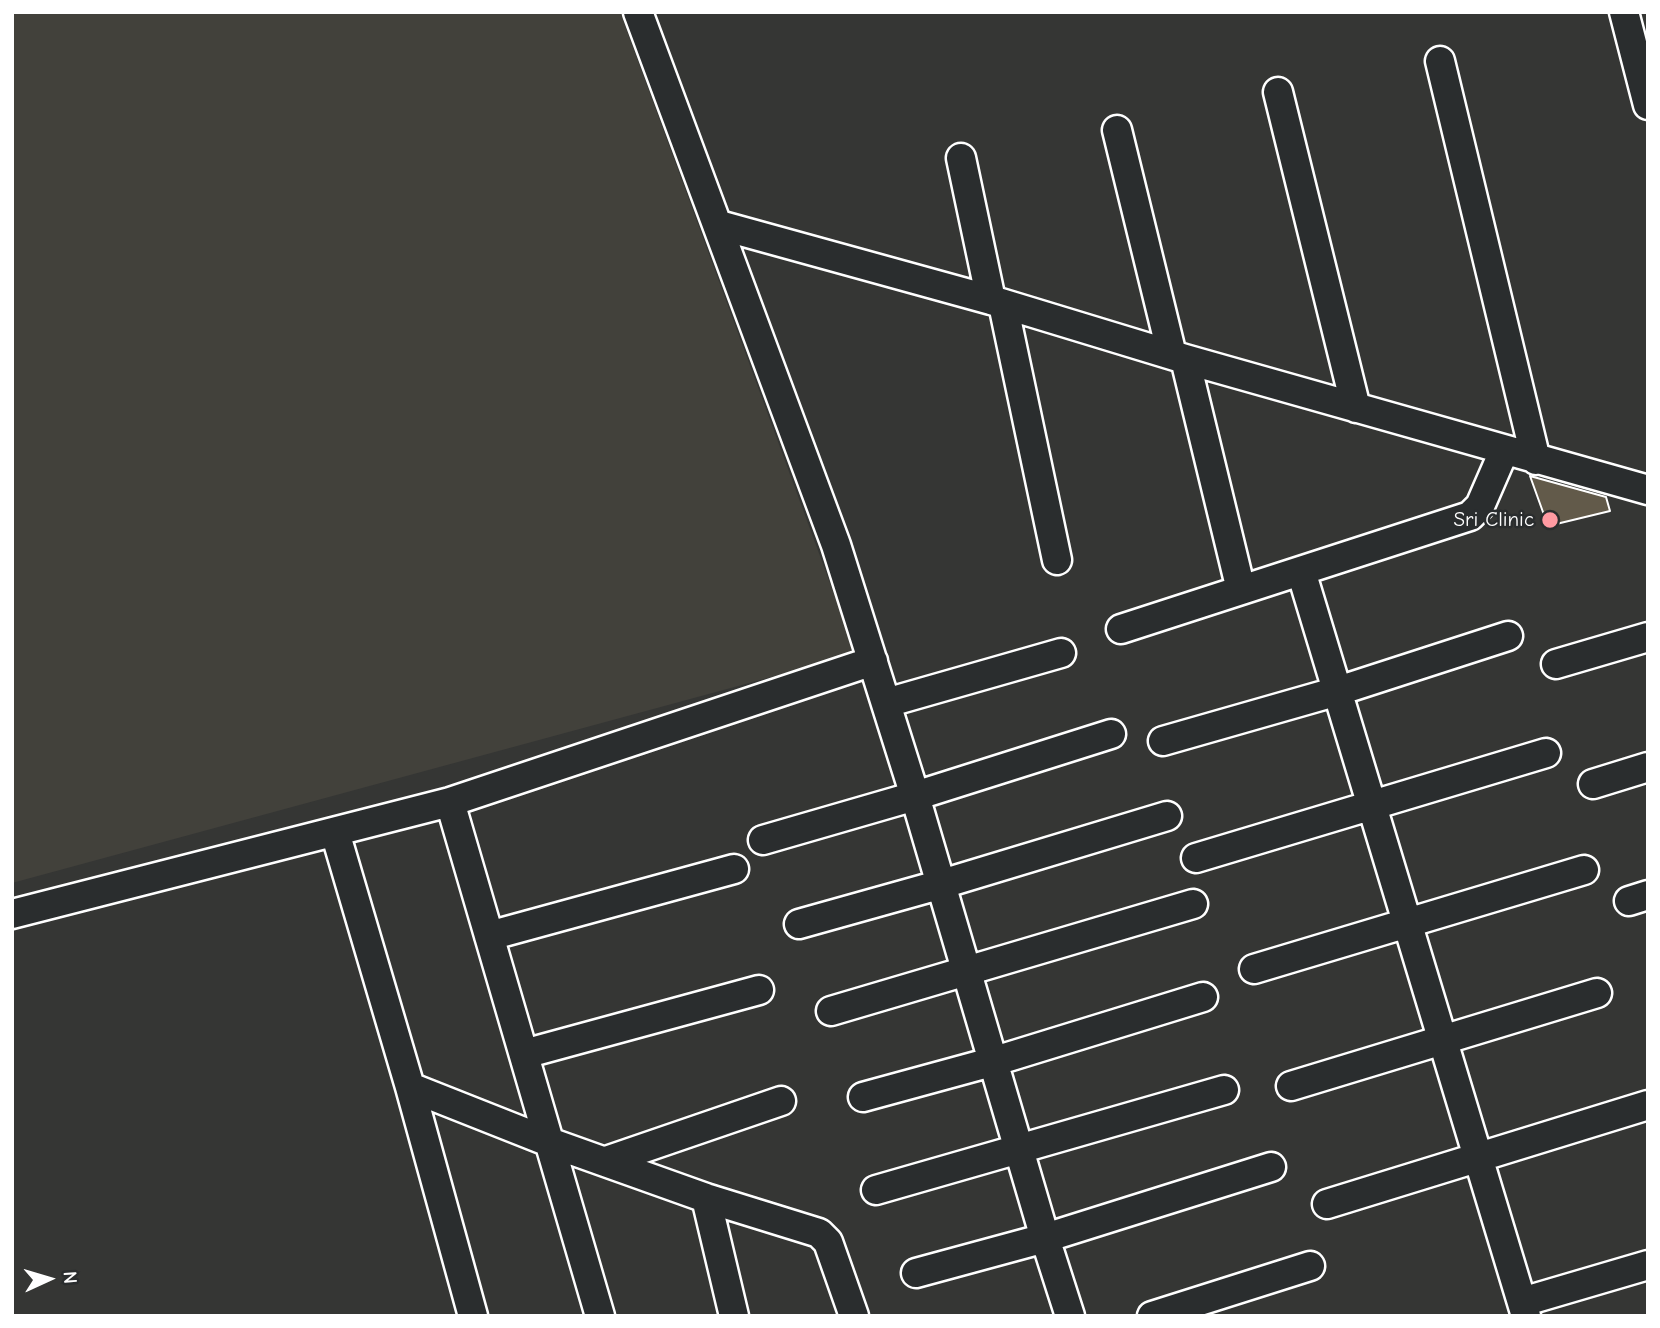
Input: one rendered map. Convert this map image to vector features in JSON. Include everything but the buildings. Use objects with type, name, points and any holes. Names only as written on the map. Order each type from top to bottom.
[{"type":"street","points":[[638,12],[836,545],[942,884],[1070,1316]]},
{"type":"street","points":[[1624,12],[1648,105]]},
{"type":"street","points":[[1440,61],[1536,460]]},
{"type":"street","points":[[1278,92],[1356,408]]},
{"type":"street","points":[[1117,130],[1241,590]]},
{"type":"street","points":[[961,158],[1057,560]]},
{"type":"street","points":[[719,225],[997,302],[1504,451],[1648,490]]},
{"type":"street","points":[[1121,629],[1470,516],[1480,506],[1504,451]]},
{"type":"street","points":[[1301,571],[1524,1309],[1648,1265]]},
{"type":"street","points":[[1163,741],[1338,691],[1508,636]]},
{"type":"street","points":[[1556,664],[1648,637]]},
{"type":"street","points":[[886,703],[1060,653]]},
{"type":"street","points":[[12,914],[450,802],[873,662]]},
{"type":"street","points":[[762,840],[915,796],[1111,734]]},
{"type":"street","points":[[1196,858],[1546,753]]},
{"type":"street","points":[[1593,784],[1648,767]]},
{"type":"street","points":[[450,802],[600,1316]]},
{"type":"street","points":[[799,924],[1167,816]]},
{"type":"street","points":[[335,832],[410,1087],[473,1316]]},
{"type":"street","points":[[489,936],[734,869]]},
{"type":"street","points":[[1254,969],[1584,870]]},
{"type":"street","points":[[831,1011],[1193,904]]},
{"type":"street","points":[[524,1054],[759,990]]},
{"type":"street","points":[[1291,1086],[1597,993]]},
{"type":"street","points":[[863,1097],[995,1061],[1203,997]]},
{"type":"street","points":[[410,1087],[549,1142],[706,1198],[819,1233],[828,1242],[853,1316]]},
{"type":"street","points":[[876,1191],[1224,1090]]},
{"type":"street","points":[[606,1161],[781,1101]]},
{"type":"street","points":[[1326,1204],[1648,1105]]},
{"type":"street","points":[[916,1272],[1045,1238],[1271,1167]]},
{"type":"street","points":[[706,1198],[734,1316]]},
{"type":"street","points":[[1152,1316],[1310,1266]]},
{"type":"shaded area","points":[[12,12],[620,12],[856,654],[12,883]]},
{"type":"place","name":"Sri Clinic","points":[[1550,520]]}]
